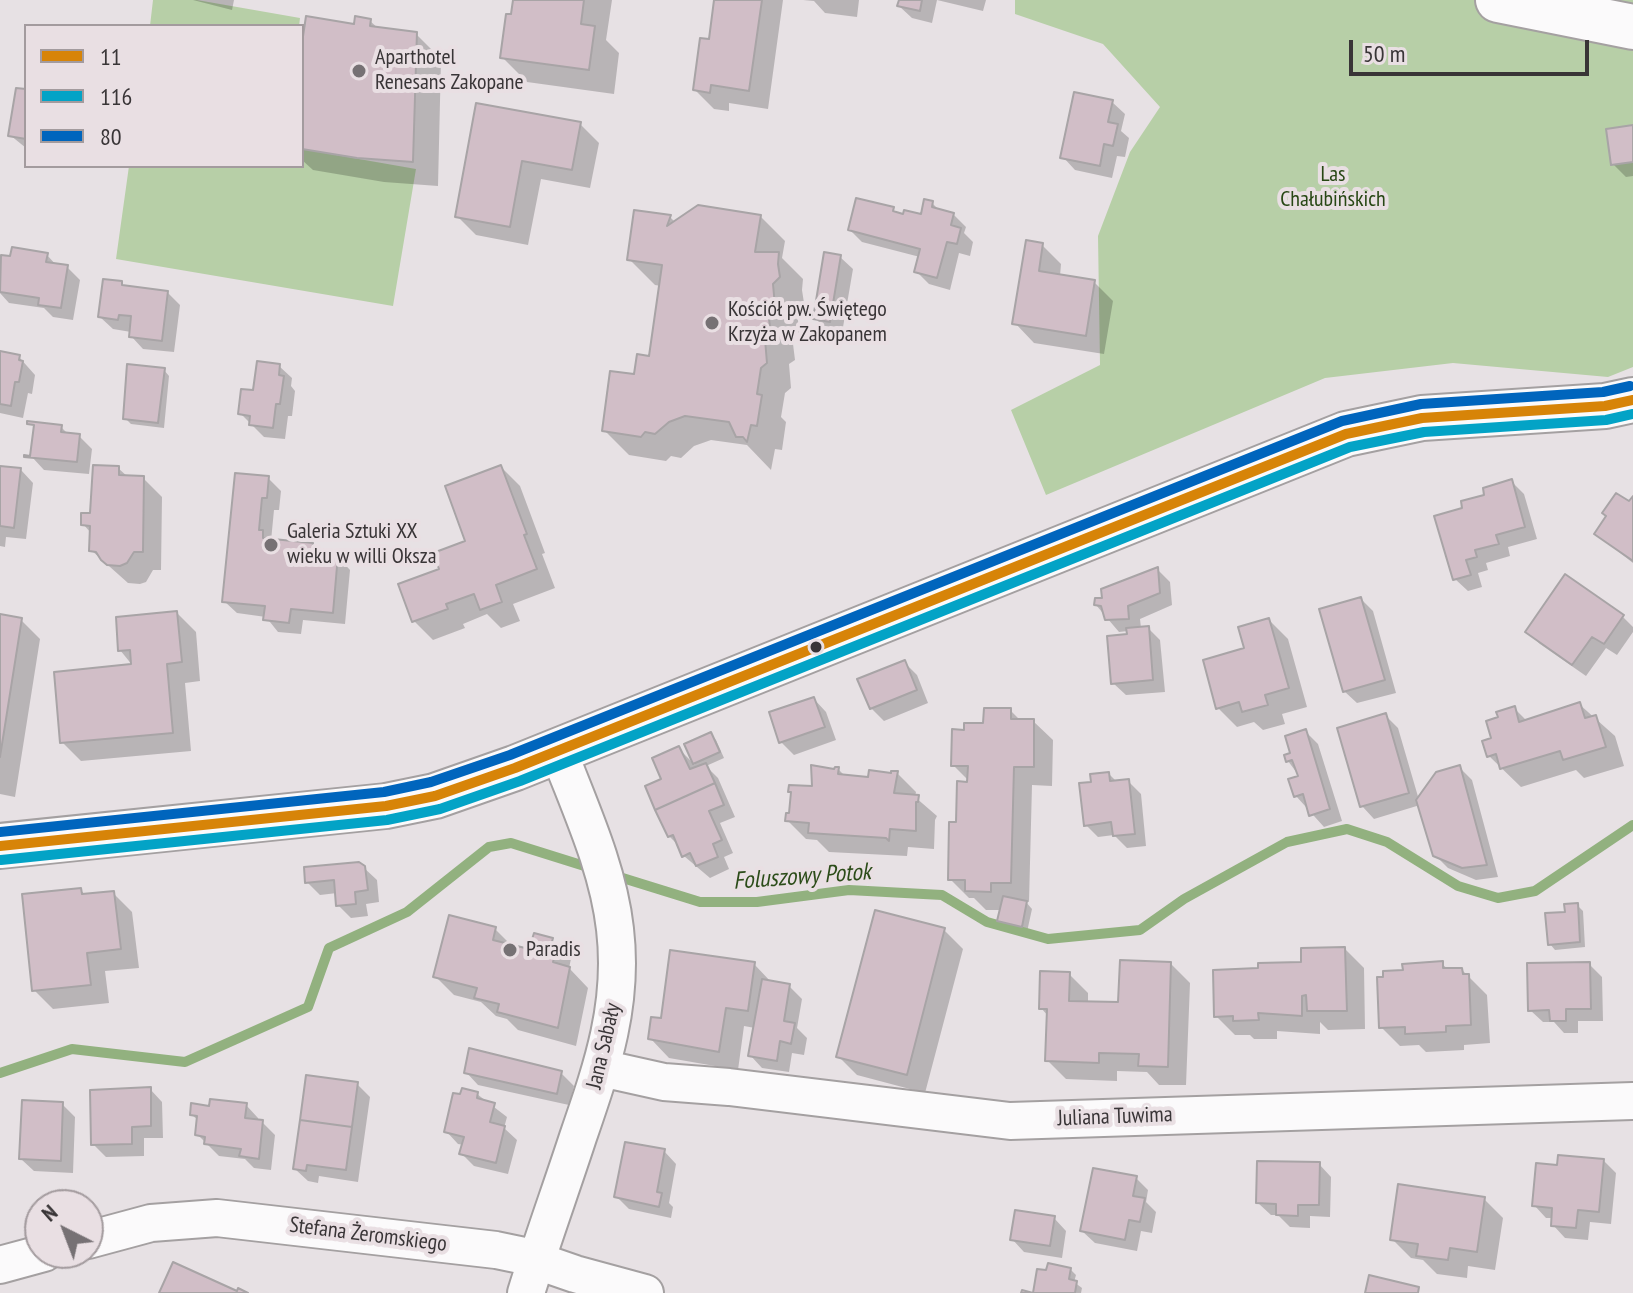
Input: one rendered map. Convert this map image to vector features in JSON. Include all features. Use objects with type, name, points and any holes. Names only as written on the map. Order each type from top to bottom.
[{"type":"street","points":[[1498,0],[1633,27]]},
{"type":"street","points":[[0,846],[386,806],[457,789],[1346,434],[1422,418],[1592,407],[1633,400]]},
{"type":"street","name":"Jana Sabały","points":[[531,1277],[601,1068],[614,1020],[616,993],[617,954],[605,878],[558,750]]},
{"type":"street","name":"Juliana Tuwima","points":[[601,1068],[696,1086],[729,1087],[1010,1121],[1633,1101]]},
{"type":"street","name":"Stefana Żeromskiego","points":[[104,1236],[151,1223],[217,1218],[496,1250],[531,1277],[645,1293]]},
{"type":"street","points":[[0,1265],[24,1258]]},
{"type":"green space","points":[[153,0],[197,0],[300,18],[299,24],[150,24]]},
{"type":"green space","name":"Las Chałubińskich","points":[[1015,0],[1633,0],[1633,367],[1608,377],[1453,363],[1325,378],[1046,495],[1011,410],[1100,365],[1098,236],[1130,152],[1160,107],[1103,44],[1015,14]]},
{"type":"green space","points":[[304,149],[416,169],[393,306],[116,259],[129,168],[304,168]]},
{"type":"building","points":[[513,0],[584,0],[581,24],[595,26],[589,70],[500,58],[506,14],[511,14]]},
{"type":"building","points":[[714,0],[762,0],[749,91],[711,85],[710,93],[693,90],[700,38],[709,39]]},
{"type":"building","points":[[899,0],[922,0],[920,11],[897,6]]},
{"type":"building","name":"Aparthotel Renesans Zakopane","points":[[306,16],[354,24],[355,16],[371,19],[370,26],[417,32],[413,162],[357,158],[304,149]]},
{"type":"building","points":[[16,88],[24,89],[24,139],[8,136]]},
{"type":"building","points":[[1074,92],[1113,100],[1108,122],[1118,124],[1113,146],[1104,144],[1100,166],[1060,158]]},
{"type":"building","points":[[476,103],[581,122],[572,170],[522,161],[510,227],[455,217]]},
{"type":"building","points":[[1633,125],[1633,162],[1611,165],[1606,129]]},
{"type":"building","points":[[856,198],[894,207],[893,211],[903,214],[904,210],[921,214],[924,199],[933,201],[932,207],[954,213],[951,225],[961,228],[957,244],[947,242],[937,278],[914,272],[920,249],[848,230]]},
{"type":"building","name":"Kościół pw. Świętego Krzyża w Zakopanem","points":[[698,205],[761,215],[755,252],[779,252],[780,277],[773,284],[775,306],[768,311],[771,334],[765,339],[767,363],[761,368],[757,394],[762,395],[757,426],[751,425],[747,442],[743,437],[736,437],[729,422],[685,416],[669,422],[655,434],[645,432],[641,437],[602,431],[610,371],[634,374],[637,354],[649,356],[662,265],[627,260],[634,210],[671,215],[667,226]]},
{"type":"building","points":[[1026,240],[1043,243],[1039,271],[1095,280],[1086,336],[1012,324]]},
{"type":"building","points":[[12,247],[48,253],[46,262],[68,265],[61,308],[38,305],[39,298],[0,292],[1,255],[10,256]]},
{"type":"building","points":[[824,252],[841,255],[830,322],[813,319]]},
{"type":"building","points":[[103,279],[122,281],[122,285],[168,291],[162,341],[129,337],[131,316],[119,315],[118,320],[98,317]]},
{"type":"building","points":[[0,351],[20,355],[19,360],[23,361],[11,406],[0,404]]},
{"type":"building","points":[[257,361],[280,364],[279,375],[284,376],[273,428],[249,425],[250,416],[238,414],[241,389],[253,390]]},
{"type":"building","points":[[127,364],[165,368],[158,423],[123,419]]},
{"type":"building","points":[[27,421],[62,425],[61,432],[80,434],[77,462],[24,457],[30,456],[34,425],[27,424]]},
{"type":"building","points":[[93,465],[119,466],[119,475],[144,476],[143,552],[134,552],[127,563],[120,566],[107,565],[96,552],[89,551],[90,526],[81,525],[81,513],[90,513]]},
{"type":"building","points":[[501,465],[537,569],[496,585],[502,602],[480,610],[474,594],[446,604],[448,609],[412,622],[398,584],[439,569],[433,553],[465,541],[445,486]]},
{"type":"building","points":[[0,466],[21,468],[14,528],[0,526]]},
{"type":"building","name":"Galeria Sztuki XX wieku w willi Oksza","points":[[235,473],[269,476],[267,498],[262,498],[259,530],[263,530],[263,538],[313,543],[312,553],[338,555],[333,613],[291,609],[289,623],[263,620],[265,606],[222,602]]},
{"type":"building","points":[[1512,479],[1525,527],[1496,535],[1499,544],[1475,550],[1477,557],[1466,560],[1471,575],[1453,580],[1434,516],[1462,508],[1461,501],[1484,495],[1483,488]]},
{"type":"building","points":[[1616,493],[1629,501],[1633,496],[1633,561],[1594,534],[1606,516],[1602,513]]},
{"type":"building","points":[[1158,567],[1160,593],[1128,606],[1129,619],[1105,620],[1101,606],[1094,605],[1095,598],[1102,598],[1101,589]]},
{"type":"building","points":[[1565,574],[1624,615],[1604,644],[1592,637],[1572,665],[1525,632]]},
{"type":"building","points":[[1361,597],[1385,680],[1343,692],[1319,609]]},
{"type":"building","points":[[177,611],[182,662],[167,664],[173,733],[60,743],[54,672],[131,664],[130,650],[118,651],[116,617]]},
{"type":"building","points":[[0,614],[22,618],[0,757]]},
{"type":"building","points":[[1269,618],[1289,688],[1265,695],[1268,705],[1242,712],[1239,702],[1216,709],[1203,660],[1244,648],[1238,627]]},
{"type":"building","points":[[1149,626],[1153,680],[1111,684],[1107,636],[1127,634],[1126,628]]},
{"type":"building","points":[[905,660],[917,690],[870,709],[857,679]]},
{"type":"building","points":[[814,697],[825,727],[779,743],[769,712]]},
{"type":"building","points":[[1580,702],[1585,718],[1596,715],[1606,747],[1563,760],[1560,751],[1500,769],[1496,754],[1487,757],[1482,741],[1491,738],[1486,721],[1498,717],[1496,712],[1515,706],[1519,722]]},
{"type":"building","points":[[984,708],[1011,708],[1011,719],[1034,719],[1034,767],[1014,767],[1011,883],[991,883],[991,892],[965,891],[965,880],[948,880],[949,822],[956,822],[957,781],[967,782],[968,766],[951,766],[952,729],[964,730],[964,723],[983,723]]},
{"type":"building","points":[[1386,713],[1409,793],[1360,807],[1337,728]]},
{"type":"building","points":[[1306,729],[1330,809],[1309,816],[1303,794],[1294,797],[1288,779],[1298,776],[1292,760],[1286,762],[1284,755],[1290,753],[1285,736]]},
{"type":"building","points":[[711,732],[720,752],[693,764],[684,744]]},
{"type":"building","points":[[679,746],[690,769],[706,763],[715,783],[655,810],[645,786],[661,779],[652,758]]},
{"type":"building","points":[[811,765],[839,767],[838,774],[868,777],[869,770],[898,771],[894,793],[919,795],[916,802],[916,831],[890,829],[889,841],[886,838],[808,833],[809,823],[785,821],[786,813],[789,813],[789,785],[812,786]]},
{"type":"building","points":[[1460,765],[1487,865],[1462,868],[1433,856],[1416,800],[1436,772]]},
{"type":"building","points":[[1109,772],[1110,781],[1129,779],[1135,834],[1113,836],[1111,822],[1084,826],[1079,783],[1091,782],[1090,774]]},
{"type":"building","points":[[715,783],[724,805],[709,811],[722,840],[713,844],[718,857],[696,866],[690,853],[682,857],[673,835],[668,837],[655,810]]},
{"type":"building","points":[[359,862],[365,866],[368,890],[355,892],[356,904],[336,906],[334,880],[305,883],[304,867]]},
{"type":"building","points":[[81,888],[82,894],[114,891],[121,949],[87,953],[91,985],[32,991],[22,894]]},
{"type":"building","points":[[1003,896],[1027,901],[1022,927],[997,921]]},
{"type":"building","points":[[1578,903],[1580,942],[1548,945],[1545,913],[1565,912],[1564,904]]},
{"type":"building","points":[[875,910],[945,928],[907,1075],[836,1057]]},
{"type":"building","points":[[449,915],[496,927],[493,940],[529,949],[534,933],[553,938],[549,953],[555,955],[553,962],[570,967],[558,1028],[497,1012],[499,1004],[474,998],[477,988],[433,977]]},
{"type":"building","points":[[1345,947],[1347,1011],[1307,1011],[1306,995],[1302,996],[1302,1016],[1258,1013],[1259,1020],[1233,1021],[1233,1016],[1214,1017],[1213,970],[1258,968],[1258,963],[1301,962],[1301,948]]},
{"type":"building","points":[[670,950],[755,962],[748,1011],[726,1008],[719,1052],[648,1039],[651,1017],[661,1018]]},
{"type":"building","points":[[1120,960],[1171,962],[1168,1067],[1138,1066],[1139,1054],[1099,1053],[1099,1063],[1045,1061],[1047,1009],[1039,1009],[1040,971],[1070,972],[1069,1001],[1118,1002]]},
{"type":"building","points":[[1443,961],[1443,968],[1462,968],[1463,974],[1469,974],[1471,1025],[1446,1026],[1446,1032],[1405,1034],[1405,1027],[1379,1028],[1377,977],[1383,977],[1383,971],[1403,970],[1402,964]]},
{"type":"building","points":[[1590,962],[1591,1009],[1566,1009],[1566,1021],[1550,1021],[1549,1010],[1528,1011],[1527,963]]},
{"type":"building","points":[[762,979],[790,984],[784,1021],[795,1023],[791,1044],[780,1041],[777,1061],[748,1056]]},
{"type":"building","points":[[469,1048],[562,1071],[557,1094],[464,1073]]},
{"type":"building","points":[[306,1075],[358,1082],[352,1127],[300,1120]]},
{"type":"building","points":[[151,1087],[151,1126],[132,1127],[132,1144],[91,1145],[90,1090]]},
{"type":"building","points":[[462,1088],[478,1092],[477,1098],[495,1103],[490,1122],[505,1126],[496,1163],[459,1154],[464,1137],[444,1132],[453,1093],[460,1094]]},
{"type":"building","points":[[210,1099],[247,1103],[245,1118],[263,1120],[259,1159],[239,1156],[241,1149],[204,1144],[205,1137],[195,1135],[197,1116],[190,1115],[191,1103],[209,1106]]},
{"type":"building","points":[[22,1100],[63,1102],[61,1161],[19,1159]]},
{"type":"building","points":[[300,1120],[352,1127],[346,1170],[307,1165],[306,1171],[293,1169]]},
{"type":"building","points":[[625,1142],[665,1149],[657,1192],[662,1193],[659,1207],[614,1197]]},
{"type":"building","points":[[1558,1155],[1604,1159],[1599,1212],[1578,1210],[1576,1228],[1551,1226],[1552,1208],[1532,1206],[1536,1163],[1557,1165]]},
{"type":"building","points":[[1257,1161],[1320,1162],[1319,1205],[1298,1205],[1298,1216],[1276,1215],[1276,1204],[1256,1203]]},
{"type":"building","points":[[1093,1168],[1137,1176],[1133,1196],[1145,1198],[1140,1222],[1129,1220],[1125,1240],[1080,1231]]},
{"type":"building","points":[[1398,1184],[1485,1197],[1477,1252],[1450,1248],[1448,1260],[1416,1256],[1418,1244],[1390,1240]]},
{"type":"building","points":[[1015,1210],[1055,1216],[1050,1246],[1010,1240]]},
{"type":"building","points":[[173,1262],[237,1291],[238,1288],[248,1293],[159,1293]]},
{"type":"building","points":[[1048,1263],[1071,1268],[1069,1279],[1077,1281],[1075,1293],[1033,1293],[1037,1269],[1046,1270]]},
{"type":"building","points":[[1369,1275],[1419,1287],[1418,1293],[1365,1293]]},
{"type":"waterway","name":"Foluszowy Potok","points":[[613,875],[700,902],[757,902],[849,890],[942,895],[987,922],[1048,939],[1140,930],[1184,899],[1287,842],[1347,829],[1387,842],[1458,886],[1498,898],[1535,891],[1633,825]]},
{"type":"waterway","name":"Foluszowy Potok","points":[[0,1073],[72,1049],[185,1062],[308,1007],[329,948],[407,912],[489,847],[511,843],[594,869]]},
{"type":"transit line","name":"80","points":[[0,832],[384,792],[431,782],[510,755],[1342,421],[1421,404],[1603,392],[1630,386]]},
{"type":"transit line","name":"11","points":[[0,846],[386,806],[435,796],[515,768],[1346,434],[1422,418],[1605,406],[1633,400]]},
{"type":"transit line","name":"116","points":[[1,860],[387,820],[440,809],[520,781],[1350,447],[1424,432],[1606,420],[1633,414]]},
{"type":"place","name":"Aparthotel Renesans Zakopane","points":[[359,71]]},
{"type":"place","name":"Kościół pw. Świętego Krzyża w Zakopanem","points":[[712,323]]},
{"type":"place","name":"Galeria Sztuki XX wieku w willi Oksza","points":[[271,545]]},
{"type":"place","name":"Paradis","points":[[510,950]]}]
